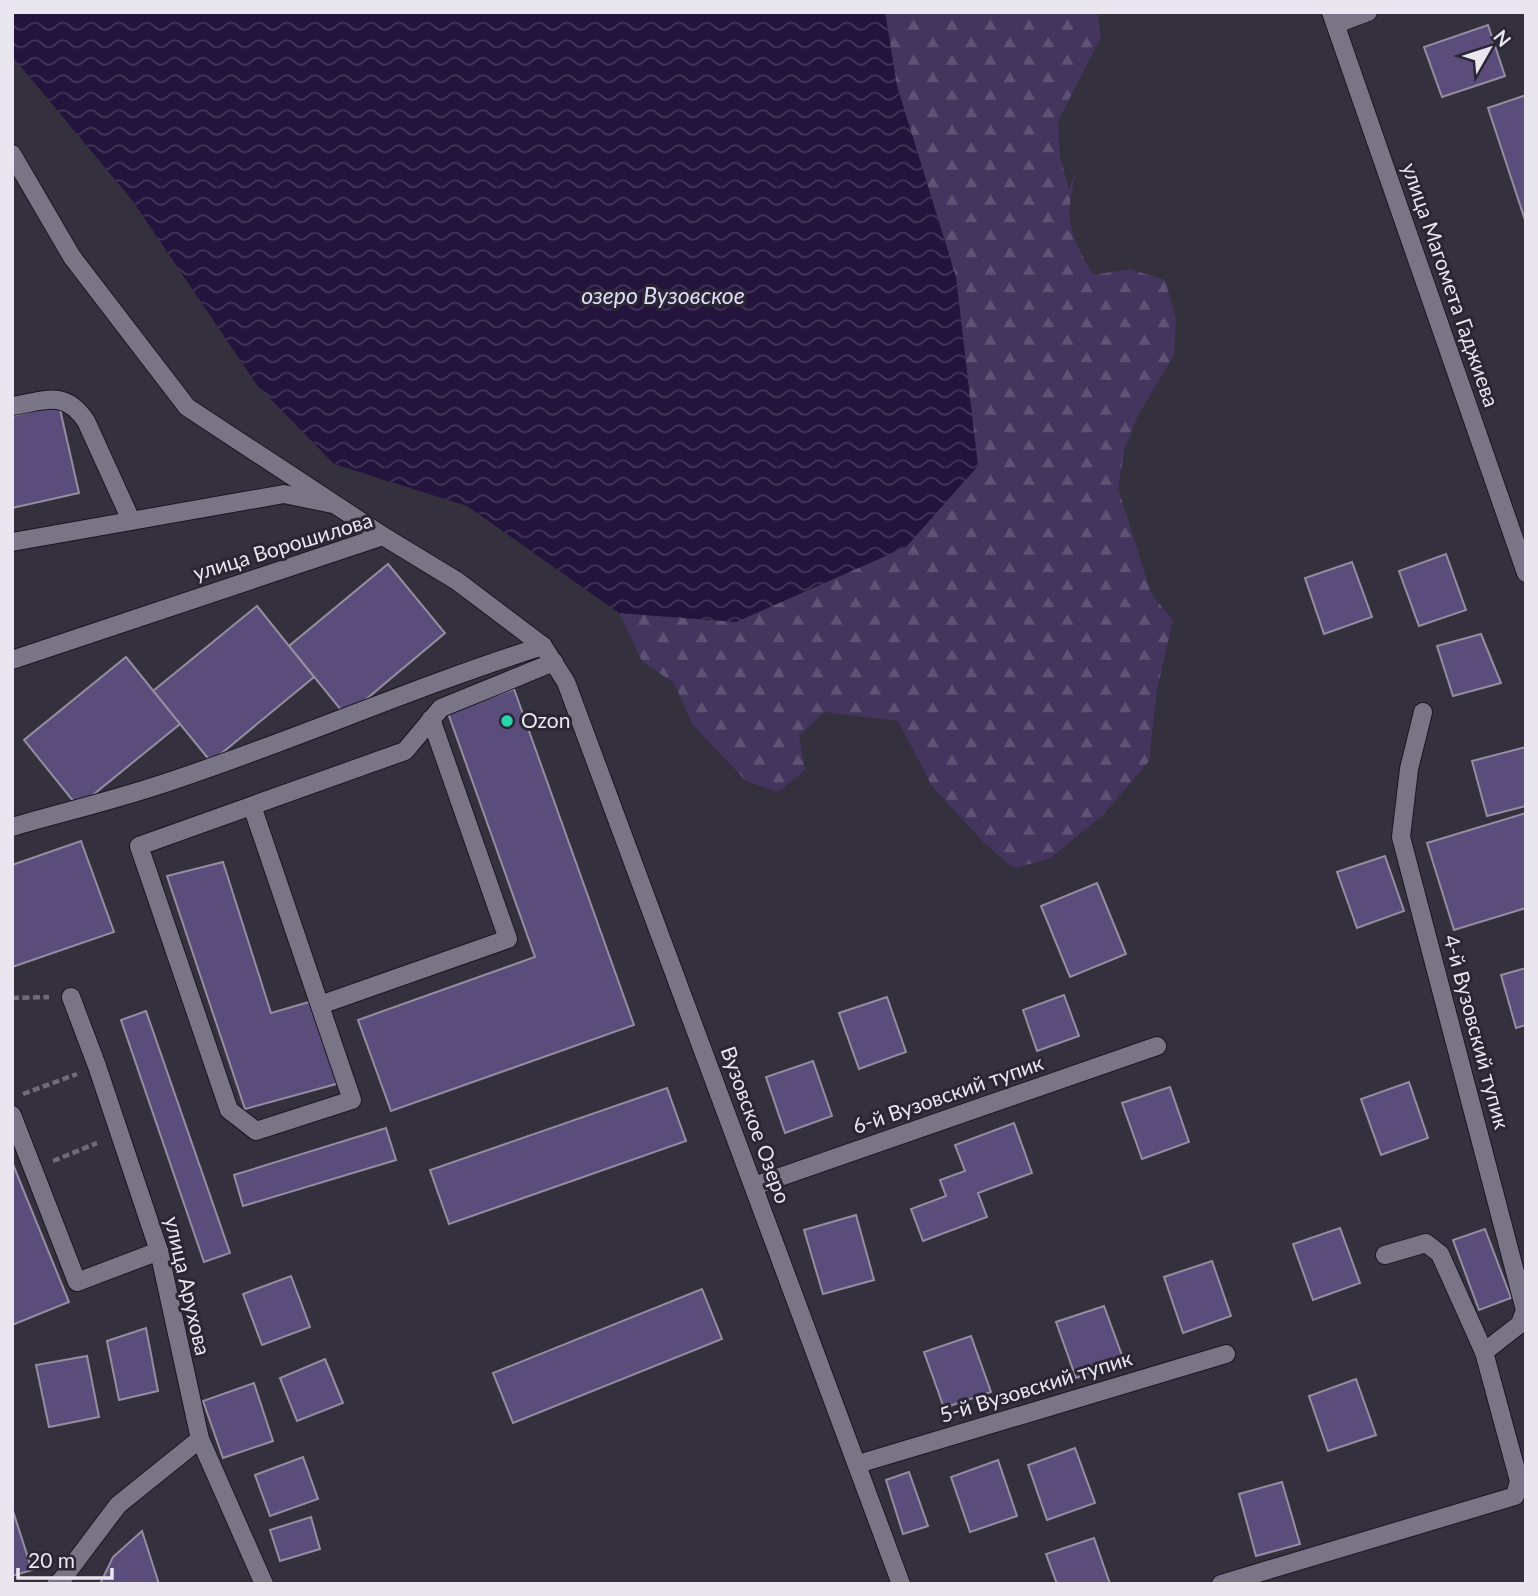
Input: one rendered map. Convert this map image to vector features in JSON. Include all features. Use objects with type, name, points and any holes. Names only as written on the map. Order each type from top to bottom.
[{"type":"street","points":[[1337,17],[1368,12]]},
{"type":"street","name":"улица Магомета Гаджиева","points":[[1337,17],[1526,552]]},
{"type":"street","name":"улица Магомета Гаджиева","points":[[1337,17],[1526,573]]},
{"type":"street","points":[[12,153],[72,257],[187,407],[383,536]]},
{"type":"street","points":[[12,406],[63,398],[76,406],[131,520]]},
{"type":"street","points":[[12,542],[285,494],[333,504]]},
{"type":"street","name":"улица Ворошилова","points":[[12,660],[383,536],[457,581],[543,646],[566,682]]},
{"type":"street","points":[[12,827],[175,780],[345,719],[448,676],[543,646]]},
{"type":"street","points":[[252,806],[352,1100],[256,1131],[229,1110],[139,846],[405,751],[441,708],[554,662]]},
{"type":"street","name":"Вузовское Озеро","points":[[566,682],[901,1584]]},
{"type":"street","name":"4-й Вузовский тупик","points":[[1423,712],[1409,769],[1401,837],[1525,1310],[1520,1324],[1484,1352]]},
{"type":"street","points":[[320,1005],[508,939],[431,719]]},
{"type":"street","name":"улица Арухова","points":[[71,997],[159,1251],[200,1439],[264,1584]]},
{"type":"street","name":"6-й Вузовский тупик","points":[[754,1186],[1157,1046]]},
{"type":"street","points":[[12,1115],[78,1282],[159,1251]]},
{"type":"street","points":[[1221,1584],[1515,1496],[1519,1480],[1484,1352],[1440,1254],[1426,1242],[1385,1255]]},
{"type":"street","name":"5-й Вузовский тупик","points":[[858,1464],[1226,1354]]},
{"type":"street","points":[[56,1584],[118,1505],[200,1439]]},
{"type":"path","points":[[12,998],[71,997]]},
{"type":"path","points":[[12,1098],[97,1066]]},
{"type":"path","points":[[33,1169],[120,1133]]},
{"type":"green space","points":[[885,12],[1097,12],[1101,37],[1058,121],[1060,157],[1069,189],[1076,172],[1070,202],[1071,226],[1093,275],[1130,269],[1165,280],[1176,319],[1174,355],[1138,415],[1125,448],[1118,488],[1151,593],[1173,621],[1157,689],[1149,761],[1103,815],[1049,859],[1014,868],[985,844],[932,786],[898,721],[824,712],[799,736],[805,770],[778,792],[746,781],[692,724],[674,683],[642,661],[619,613],[736,622],[905,547],[956,277],[897,86]]},
{"type":"water","name":"озеро Вузовское","points":[[12,12],[885,12],[897,86],[956,277],[978,466],[906,547],[736,622],[619,613],[467,506],[334,464],[257,385],[132,200],[12,56]]},
{"type":"building","points":[[1488,25],[1505,76],[1442,97],[1424,47]]},
{"type":"building","points":[[1526,95],[1526,223],[1488,108]]},
{"type":"building","points":[[59,405],[79,493],[12,508],[12,416]]},
{"type":"building","points":[[1446,554],[1466,610],[1419,626],[1399,571]]},
{"type":"building","points":[[1352,562],[1372,617],[1324,634],[1305,578]]},
{"type":"building","points":[[388,564],[445,633],[346,716],[289,646]]},
{"type":"building","points":[[257,606],[314,677],[211,762],[153,691]]},
{"type":"building","points":[[1481,634],[1501,683],[1453,696],[1437,646]]},
{"type":"building","points":[[126,657],[180,724],[78,807],[24,740]]},
{"type":"building","points":[[514,689],[634,1025],[391,1111],[358,1020],[535,957],[448,713]]},
{"type":"building","points":[[1526,747],[1526,806],[1487,816],[1472,761]]},
{"type":"building","points":[[1526,813],[1526,908],[1454,930],[1427,843]]},
{"type":"building","points":[[81,841],[114,932],[12,967],[12,865]]},
{"type":"building","points":[[1385,856],[1404,911],[1357,928],[1337,872]]},
{"type":"building","points":[[223,862],[271,1013],[309,1002],[340,1083],[245,1109],[167,876]]},
{"type":"building","points":[[1097,883],[1126,954],[1070,977],[1041,906]]},
{"type":"building","points":[[1526,968],[1526,1025],[1516,1028],[1501,975]]},
{"type":"building","points":[[1064,995],[1079,1036],[1037,1051],[1023,1010]]},
{"type":"building","points":[[887,997],[906,1052],[859,1069],[839,1013]]},
{"type":"building","points":[[146,1011],[230,1253],[204,1262],[121,1020]]},
{"type":"building","points":[[813,1061],[832,1116],[785,1133],[766,1077]]},
{"type":"building","points":[[1409,1082],[1428,1138],[1381,1155],[1361,1099]]},
{"type":"building","points":[[1170,1087],[1189,1142],[1142,1159],[1122,1103]]},
{"type":"building","points":[[667,1088],[686,1141],[449,1224],[430,1170]]},
{"type":"building","points":[[1014,1123],[1032,1173],[978,1193],[987,1217],[923,1241],[911,1209],[946,1196],[940,1180],[965,1171],[955,1145]]},
{"type":"building","points":[[386,1128],[396,1160],[243,1206],[234,1175]]},
{"type":"building","points":[[12,1162],[69,1302],[12,1325]]},
{"type":"building","points":[[856,1215],[874,1280],[823,1294],[804,1230]]},
{"type":"building","points":[[1340,1228],[1360,1283],[1313,1300],[1293,1244]]},
{"type":"building","points":[[1485,1229],[1511,1298],[1479,1310],[1453,1240]]},
{"type":"building","points":[[1212,1261],[1231,1316],[1183,1333],[1164,1277]]},
{"type":"building","points":[[291,1276],[310,1327],[262,1345],[243,1294]]},
{"type":"building","points":[[702,1289],[722,1339],[513,1423],[493,1373]]},
{"type":"building","points":[[1104,1306],[1124,1361],[1076,1378],[1056,1322]]},
{"type":"building","points":[[146,1328],[158,1391],[119,1400],[107,1341]]},
{"type":"building","points":[[971,1336],[991,1392],[944,1408],[924,1352]]},
{"type":"building","points":[[87,1356],[99,1417],[49,1427],[36,1365]]},
{"type":"building","points":[[325,1359],[343,1403],[297,1421],[280,1378]]},
{"type":"building","points":[[1356,1379],[1376,1435],[1328,1451],[1309,1396]]},
{"type":"building","points":[[254,1383],[273,1441],[223,1458],[203,1401]]},
{"type":"building","points":[[1075,1448],[1095,1503],[1047,1520],[1028,1465]]},
{"type":"building","points":[[303,1457],[318,1499],[270,1516],[255,1475]]},
{"type":"building","points":[[998,1460],[1017,1516],[970,1532],[951,1477]]},
{"type":"building","points":[[909,1472],[928,1526],[903,1534],[886,1480]]},
{"type":"building","points":[[1282,1482],[1300,1544],[1256,1556],[1239,1494]]},
{"type":"building","points":[[12,1512],[32,1570],[12,1576]]},
{"type":"building","points":[[311,1517],[320,1549],[280,1561],[270,1530]]},
{"type":"building","points":[[142,1531],[159,1584],[100,1584],[113,1557]]},
{"type":"building","points":[[1094,1538],[1110,1584],[1057,1584],[1046,1554]]},
{"type":"place","name":"Ozon","points":[[507,721]]}]
